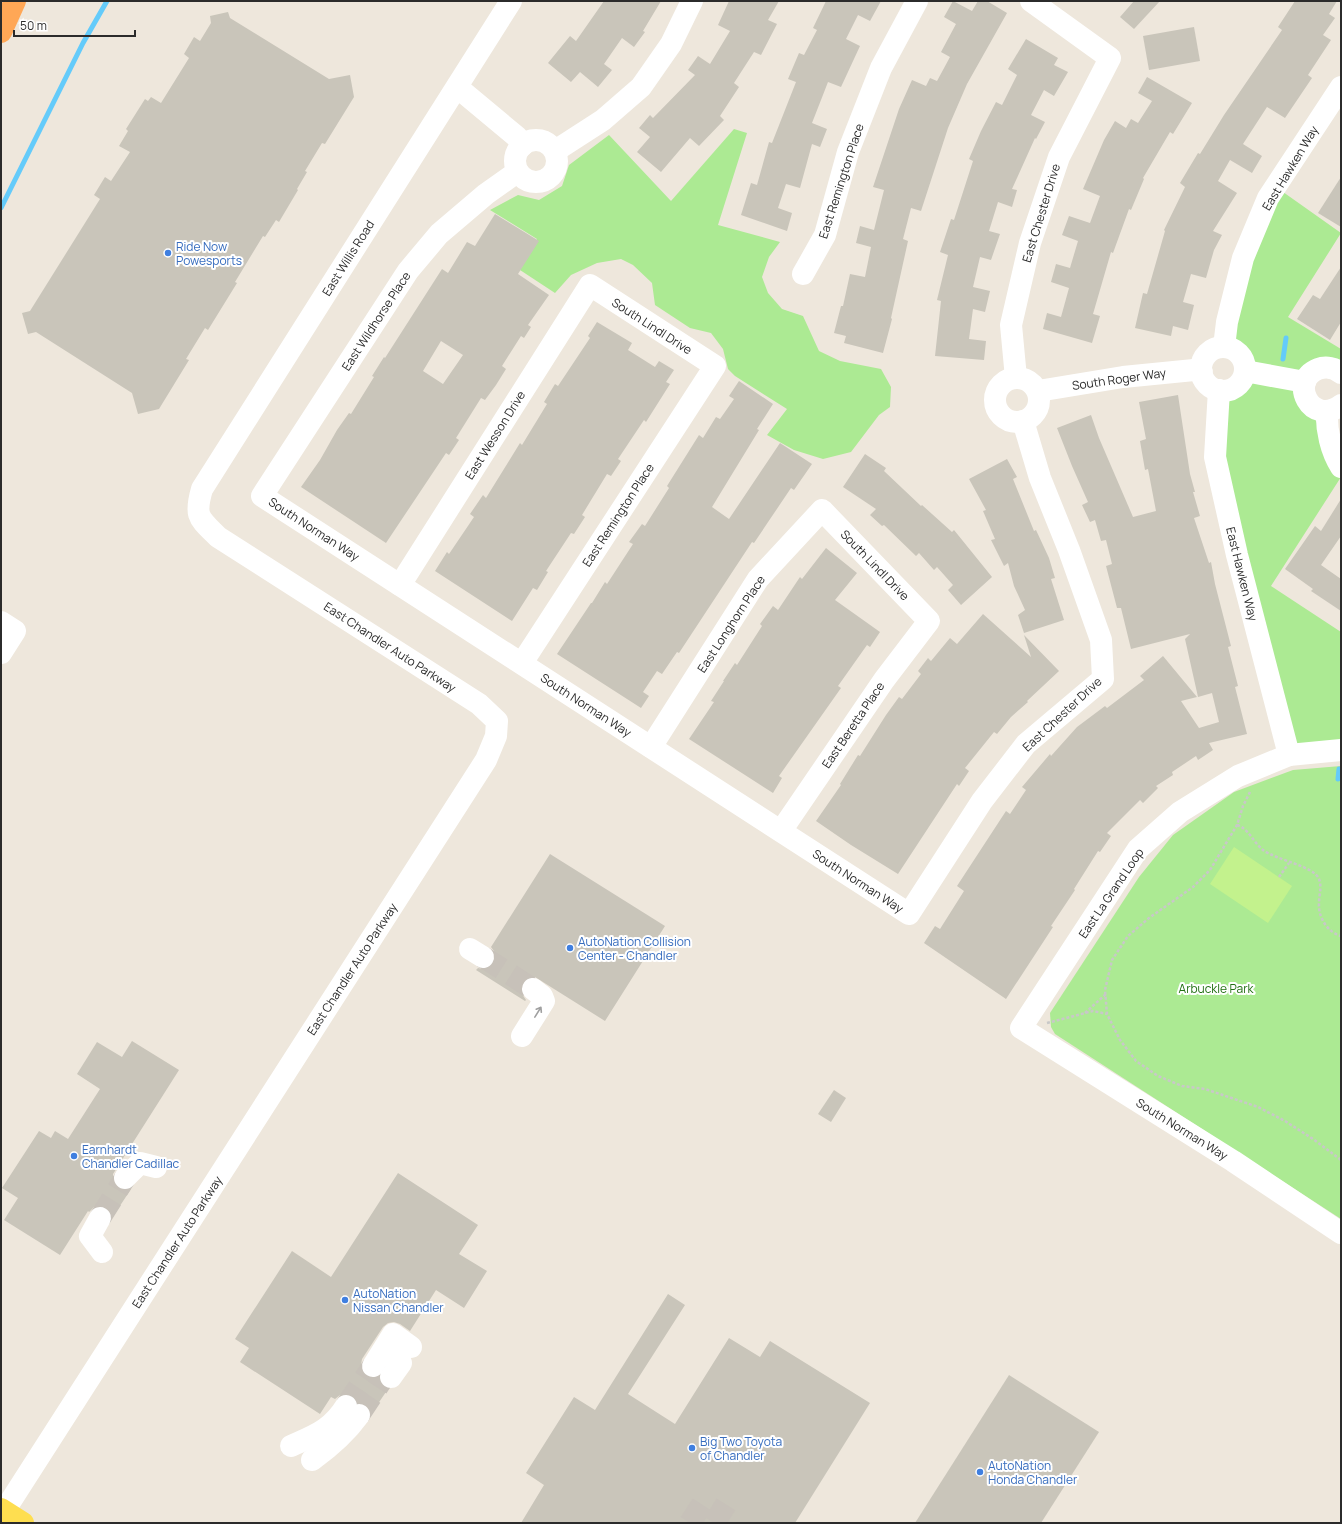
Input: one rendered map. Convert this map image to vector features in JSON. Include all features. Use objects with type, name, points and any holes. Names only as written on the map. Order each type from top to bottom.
[{"type":"highway","points":[[1,13],[8,1]]},
{"type":"highway","points":[[1,32],[15,1]]},
{"type":"main road","points":[[2,1512],[23,1523]]},
{"type":"street","name":"East Willis Road","points":[[200,519],[198,504],[202,489],[511,1]]},
{"type":"street","points":[[555,151],[603,120],[641,87],[671,44],[692,1]]},
{"type":"street","name":"East Remington Place","points":[[803,274],[825,235],[848,152],[881,68],[917,1]]},
{"type":"street","name":"East Chester Drive","points":[[1016,378],[1011,325],[1030,243],[1059,157],[1110,58],[1030,1]]},
{"type":"street","points":[[457,86],[517,137],[522,146]]},
{"type":"street","name":"East Hawken Way","points":[[1224,347],[1227,322],[1243,258],[1268,198],[1341,87]]},
{"type":"street","points":[[533,141],[540,141],[546,143],[555,151],[557,164],[555,170],[546,180],[533,182],[521,177],[517,172],[515,158],[522,146],[533,141]]},
{"type":"street","name":"East Wildhorse Place","points":[[262,496],[408,271],[440,234],[486,194],[517,172]]},
{"type":"street","name":"South Lindl Drive","points":[[590,285],[715,366]]},
{"type":"street","name":"East Wesson Drive","points":[[400,585],[590,285]]},
{"type":"street","points":[[1218,347],[1224,347],[1237,352],[1242,357],[1245,371],[1240,384],[1227,391],[1219,390],[1208,384],[1202,372],[1202,366],[1207,354],[1218,347]]},
{"type":"street","name":"East Remington Place","points":[[522,663],[715,366]]},
{"type":"street","points":[[1334,408],[1320,411],[1308,403],[1305,396],[1305,382],[1314,371],[1320,368],[1327,367],[1341,372]]},
{"type":"street","name":"South Roger Way","points":[[1038,391],[1122,377],[1194,370],[1202,372]]},
{"type":"street","points":[[1245,371],[1305,382]]},
{"type":"street","points":[[1016,378],[1029,381],[1038,391],[1038,406],[1030,418],[1023,421],[1016,422],[1008,420],[1002,416],[995,403],[995,396],[998,389],[1009,379],[1016,378]]},
{"type":"street","name":"East Hawken Way","points":[[1219,390],[1215,457],[1237,555],[1289,755]]},
{"type":"street","points":[[1334,408],[1326,424],[1335,457],[1341,467]]},
{"type":"street","name":"East Chester Drive","points":[[909,914],[982,801],[1026,744],[1104,679],[1101,640],[1069,550],[1040,478],[1023,421]]},
{"type":"street","name":"South Norman Way","points":[[262,496],[909,914]]},
{"type":"street","name":"South Lindl Drive","points":[[822,510],[929,621]]},
{"type":"street","name":"East Longhorn Place","points":[[651,747],[758,580],[822,510]]},
{"type":"street","name":"East Chandler Auto Parkway","points":[[2,1512],[486,760],[496,736],[496,720],[480,704],[218,537],[200,519]]},
{"type":"street","name":"East Beretta Place","points":[[781,831],[884,680],[929,621]]},
{"type":"street","points":[[1,622],[15,631],[1,653]]},
{"type":"street","name":"East La Grand Loop","points":[[1021,1028],[1138,849],[1180,812],[1238,776],[1289,755],[1341,750]]},
{"type":"street","points":[[522,1036],[544,1001],[542,996],[533,989]]},
{"type":"street","name":"South Norman Way","points":[[1021,1028],[1232,1161],[1341,1233]]},
{"type":"street","points":[[125,1178],[140,1163],[156,1167]]},
{"type":"street","points":[[100,1218],[90,1236],[102,1252]]},
{"type":"street","points":[[355,1412],[353,1435],[338,1451],[306,1456],[322,1432],[338,1419],[355,1412]]},
{"type":"path","points":[[1251,789],[1243,806],[1237,825],[1210,870],[1193,887],[1155,914],[1128,936],[1112,960],[1106,994],[1107,1014],[1120,1040],[1136,1061],[1158,1076],[1182,1086],[1205,1089],[1258,1107],[1296,1128],[1341,1160]]},
{"type":"path","points":[[1237,825],[1243,827],[1258,845],[1268,854],[1289,863],[1309,869],[1319,878],[1321,891],[1319,904],[1320,915],[1326,926],[1335,934],[1341,936]]},
{"type":"path","points":[[1279,877],[1289,863]]},
{"type":"path","points":[[1085,1014],[1106,994]]},
{"type":"path","points":[[1021,1028],[1093,1012],[1107,1014]]},
{"type":"green space","points":[[734,129],[747,133],[718,225],[780,242],[769,257],[762,277],[768,293],[782,309],[803,316],[819,351],[840,361],[881,369],[891,387],[890,407],[879,415],[851,452],[823,459],[794,450],[767,435],[787,409],[735,376],[728,369],[723,349],[711,333],[690,328],[655,305],[652,283],[633,265],[621,259],[597,263],[571,275],[555,293],[520,270],[537,239],[490,210],[518,195],[539,200],[562,186],[569,165],[609,135],[671,201]]},
{"type":"green space","points":[[1276,187],[1341,233],[1288,317],[1341,349],[1341,371],[1320,368],[1308,403],[1341,477],[1271,586],[1341,632],[1341,750],[1289,755],[1215,457],[1227,391],[1235,387],[1241,381],[1245,368],[1239,355],[1233,350],[1224,347]]},
{"type":"green space","name":"Arbuckle Park","points":[[1341,766],[1341,1219],[1055,1034],[1051,1027],[1050,1013],[1139,877],[1173,835],[1234,792],[1293,770]]},
{"type":"green space","points":[[1234,847],[1292,886],[1268,923],[1210,884]]},
{"type":"building","points":[[604,1],[661,1],[643,31],[645,32],[634,47],[622,38],[604,64],[612,70],[598,87],[580,72],[571,82],[548,63],[570,36],[576,41]]},
{"type":"building","points":[[729,1],[779,1],[768,20],[777,24],[761,55],[754,52],[734,83],[739,87],[720,116],[724,120],[699,146],[690,138],[661,172],[637,152],[650,137],[639,128],[650,115],[653,118],[695,75],[688,70],[698,56],[710,64],[730,31],[718,25]]},
{"type":"building","points":[[826,1],[881,1],[870,21],[858,15],[846,39],[860,46],[841,87],[828,82],[812,123],[827,129],[820,147],[812,144],[800,188],[786,184],[778,208],[792,213],[787,231],[741,215],[751,183],[757,185],[769,142],[772,143],[796,82],[788,79],[799,53],[804,55],[817,30],[813,28]]},
{"type":"building","points":[[953,1],[972,11],[978,1],[987,1],[1007,13],[967,84],[948,128],[921,211],[911,208],[903,239],[908,241],[892,319],[883,353],[844,343],[846,336],[834,333],[841,306],[843,306],[850,274],[865,277],[871,247],[856,243],[860,226],[874,230],[884,190],[873,187],[899,109],[912,80],[926,86],[930,78],[937,81],[950,57],[941,52],[956,24],[944,17]]},
{"type":"building","points":[[1134,1],[1160,1],[1134,29],[1120,17]]},
{"type":"building","points":[[1295,1],[1337,1],[1329,14],[1335,18],[1323,35],[1331,40],[1308,75],[1312,78],[1285,118],[1267,107],[1243,144],[1262,156],[1252,173],[1230,160],[1218,181],[1237,193],[1213,231],[1222,235],[1214,250],[1206,278],[1191,274],[1183,302],[1194,305],[1188,330],[1173,326],[1171,336],[1135,328],[1143,293],[1147,294],[1165,231],[1164,230],[1185,187],[1180,183],[1198,153],[1200,154],[1224,115],[1282,30],[1278,27]]},
{"type":"building","points":[[228,12],[230,18],[329,79],[350,75],[354,97],[325,144],[322,143],[305,171],[307,172],[297,189],[298,190],[279,222],[276,220],[265,237],[263,236],[235,282],[237,283],[208,330],[205,328],[186,359],[189,360],[159,409],[138,414],[132,393],[36,332],[28,334],[22,313],[30,311],[100,199],[94,195],[105,177],[111,181],[130,152],[119,146],[128,131],[126,129],[145,99],[148,101],[151,97],[161,103],[189,58],[184,54],[194,37],[200,41],[211,23],[210,16]]},
{"type":"building","points":[[1194,27],[1200,61],[1149,70],[1143,36]]},
{"type":"building","points":[[1026,39],[1058,58],[1054,65],[1068,72],[1054,96],[1044,90],[1031,115],[1045,122],[1036,139],[1035,138],[1012,189],[1017,190],[1012,207],[998,202],[989,231],[1000,234],[991,260],[980,257],[973,287],[990,291],[985,312],[973,309],[969,339],[986,341],[984,360],[935,356],[941,301],[937,300],[948,255],[940,252],[951,219],[954,220],[973,161],[969,159],[996,102],[1002,105],[1017,75],[1008,69]]},
{"type":"building","points":[[1147,77],[1192,103],[1173,134],[1170,132],[1143,178],[1144,179],[1131,210],[1129,209],[1113,253],[1111,252],[1093,314],[1100,316],[1092,343],[1043,329],[1047,313],[1061,317],[1069,288],[1051,282],[1056,264],[1070,268],[1078,241],[1062,235],[1069,216],[1090,223],[1100,196],[1083,189],[1104,140],[1115,121],[1126,128],[1131,119],[1138,123],[1152,101],[1138,93]]},
{"type":"building","points":[[1341,177],[1341,227],[1318,213]]},
{"type":"building","points":[[495,214],[539,241],[518,274],[549,295],[528,325],[531,327],[524,338],[521,336],[502,366],[506,369],[496,385],[485,400],[481,398],[456,438],[459,440],[449,455],[446,453],[386,543],[301,487],[320,460],[337,430],[349,413],[351,414],[374,377],[372,376],[442,269],[448,273],[467,242],[475,246]],"holes":[[[441,341],[463,355],[443,384],[423,371]]]},
{"type":"building","points":[[1341,267],[1341,322],[1330,340],[1297,319],[1313,295],[1320,299]]},
{"type":"building","points":[[597,322],[632,343],[628,350],[655,367],[659,361],[674,370],[666,382],[670,384],[646,422],[644,420],[618,459],[621,461],[611,476],[607,474],[582,515],[585,517],[574,534],[571,533],[546,571],[548,572],[537,590],[533,588],[512,621],[435,571],[447,552],[449,554],[474,517],[470,514],[483,495],[486,498],[520,443],[522,445],[547,404],[544,402],[555,384],[558,386],[590,338],[588,336]]},
{"type":"building","points":[[739,381],[773,404],[757,429],[759,430],[712,507],[729,519],[780,443],[812,464],[794,490],[791,488],[754,543],[752,542],[679,653],[677,652],[662,674],[657,671],[643,692],[649,696],[641,708],[557,654],[605,582],[607,584],[633,544],[629,542],[642,524],[645,526],[669,488],[667,486],[699,435],[703,438],[716,417],[720,419],[734,399],[729,396]]},
{"type":"building","points":[[1178,395],[1190,474],[1195,492],[1193,492],[1200,516],[1194,518],[1209,563],[1211,562],[1215,584],[1231,646],[1228,647],[1238,686],[1235,687],[1247,734],[1209,743],[1213,750],[1198,760],[1196,756],[1172,772],[1173,775],[1156,786],[1158,788],[1143,803],[1140,800],[1107,833],[1111,836],[1100,852],[1098,851],[1074,889],[1075,890],[1051,926],[1053,927],[1006,999],[924,943],[935,926],[940,929],[964,891],[957,886],[1006,811],[1010,814],[1026,790],[1022,787],[1050,754],[1051,756],[1077,727],[1105,706],[1107,708],[1144,680],[1140,676],[1163,656],[1197,697],[1181,701],[1199,728],[1219,722],[1212,693],[1198,697],[1185,639],[1190,634],[1131,649],[1121,608],[1117,608],[1106,566],[1112,564],[1106,540],[1101,541],[1095,520],[1090,522],[1082,505],[1088,502],[1057,428],[1091,415],[1099,438],[1133,517],[1156,511],[1148,469],[1145,470],[1140,441],[1146,439],[1139,402]]},
{"type":"building","points":[[865,454],[886,468],[884,471],[921,506],[922,505],[952,532],[954,530],[992,577],[961,605],[948,590],[953,585],[937,567],[934,570],[919,553],[916,556],[884,525],[882,526],[870,515],[876,509],[843,487]]},
{"type":"building","points":[[1007,459],[1017,477],[1013,479],[1034,531],[1036,530],[1049,558],[1055,578],[1051,579],[1064,620],[1024,633],[1018,615],[1025,610],[1014,586],[1008,563],[1004,566],[991,540],[995,539],[983,511],[986,510],[969,479]]},
{"type":"building","points":[[1341,499],[1341,536],[1321,565],[1341,579],[1341,611],[1311,591],[1313,589],[1285,569],[1315,526],[1321,531]]},
{"type":"building","points":[[826,548],[857,573],[835,600],[880,632],[870,647],[867,645],[838,686],[841,688],[779,776],[782,778],[773,793],[689,739],[714,702],[711,701],[723,681],[735,663],[737,665],[762,626],[760,624],[773,606],[778,610],[800,577],[802,579]]},
{"type":"building","points":[[983,614],[1031,657],[1024,635],[1059,671],[1011,717],[997,734],[994,732],[965,768],[969,771],[959,786],[957,784],[898,874],[816,821],[841,785],[840,784],[858,755],[860,756],[886,715],[899,697],[902,699],[921,674],[918,671],[928,658],[931,661],[950,638],[957,644]]},
{"type":"building","name":"AutoNation Collision Center - Chandler","points":[[550,854],[665,926],[605,1021],[535,977],[528,978],[523,981],[521,987],[522,994],[526,1000],[525,1001],[476,970],[478,968],[489,968],[493,964],[495,957],[494,951],[491,947]]},
{"type":"building","name":"Earnhardt Chandler Cadillac","points":[[132,1041],[179,1070],[113,1174],[113,1181],[116,1187],[122,1190],[131,1189],[112,1218],[110,1211],[106,1207],[94,1207],[89,1212],[88,1211],[60,1255],[4,1220],[18,1198],[2,1188],[39,1131],[51,1138],[55,1131],[68,1139],[100,1089],[77,1074],[97,1042],[122,1057]]},
{"type":"building","points":[[834,1090],[846,1098],[831,1122],[818,1114]]},
{"type":"building","name":"AutoNation Nissan Chandler","points":[[398,1173],[478,1225],[459,1254],[487,1271],[464,1308],[436,1290],[410,1331],[394,1322],[388,1323],[383,1327],[362,1359],[361,1365],[362,1372],[366,1376],[372,1378],[379,1377],[380,1383],[383,1387],[388,1389],[371,1414],[367,1405],[358,1403],[353,1396],[347,1394],[340,1395],[335,1399],[331,1397],[320,1414],[240,1362],[249,1348],[235,1339],[292,1251],[331,1277]]},
{"type":"building","name":"Big Two Toyota of Chandler","points":[[668,1294],[685,1305],[628,1394],[675,1424],[729,1338],[760,1357],[770,1341],[870,1403],[795,1523],[521,1523],[544,1485],[526,1473],[574,1397],[595,1410]]},
{"type":"building","points":[[1009,1375],[1099,1432],[1041,1523],[915,1523]]},
{"type":"waterway","points":[[1,208],[83,43],[107,1]]},
{"type":"waterway","points":[[1283,359],[1286,338]]},
{"type":"waterway","points":[[1338,779],[1339,769]]},
{"type":"tunnel","points":[[483,957],[533,989]]},
{"type":"tunnel","points":[[100,1218],[125,1178]]},
{"type":"tunnel","points":[[346,1406],[373,1366]]},
{"type":"tunnel","points":[[359,1415],[386,1374]]},
{"type":"tunnel","points":[[690,1523],[703,1503],[735,1523]]},
{"type":"place","name":"Ride Now Powesports","points":[[168,253]]},
{"type":"place","name":"AutoNation Collision Center - Chandler","points":[[570,948]]},
{"type":"place","name":"Earnhardt Chandler Cadillac","points":[[74,1156]]},
{"type":"place","name":"AutoNation Nissan Chandler","points":[[345,1300]]},
{"type":"place","name":"Big Two Toyota of Chandler","points":[[692,1448]]},
{"type":"place","name":"AutoNation Honda Chandler","points":[[980,1472]]}]
